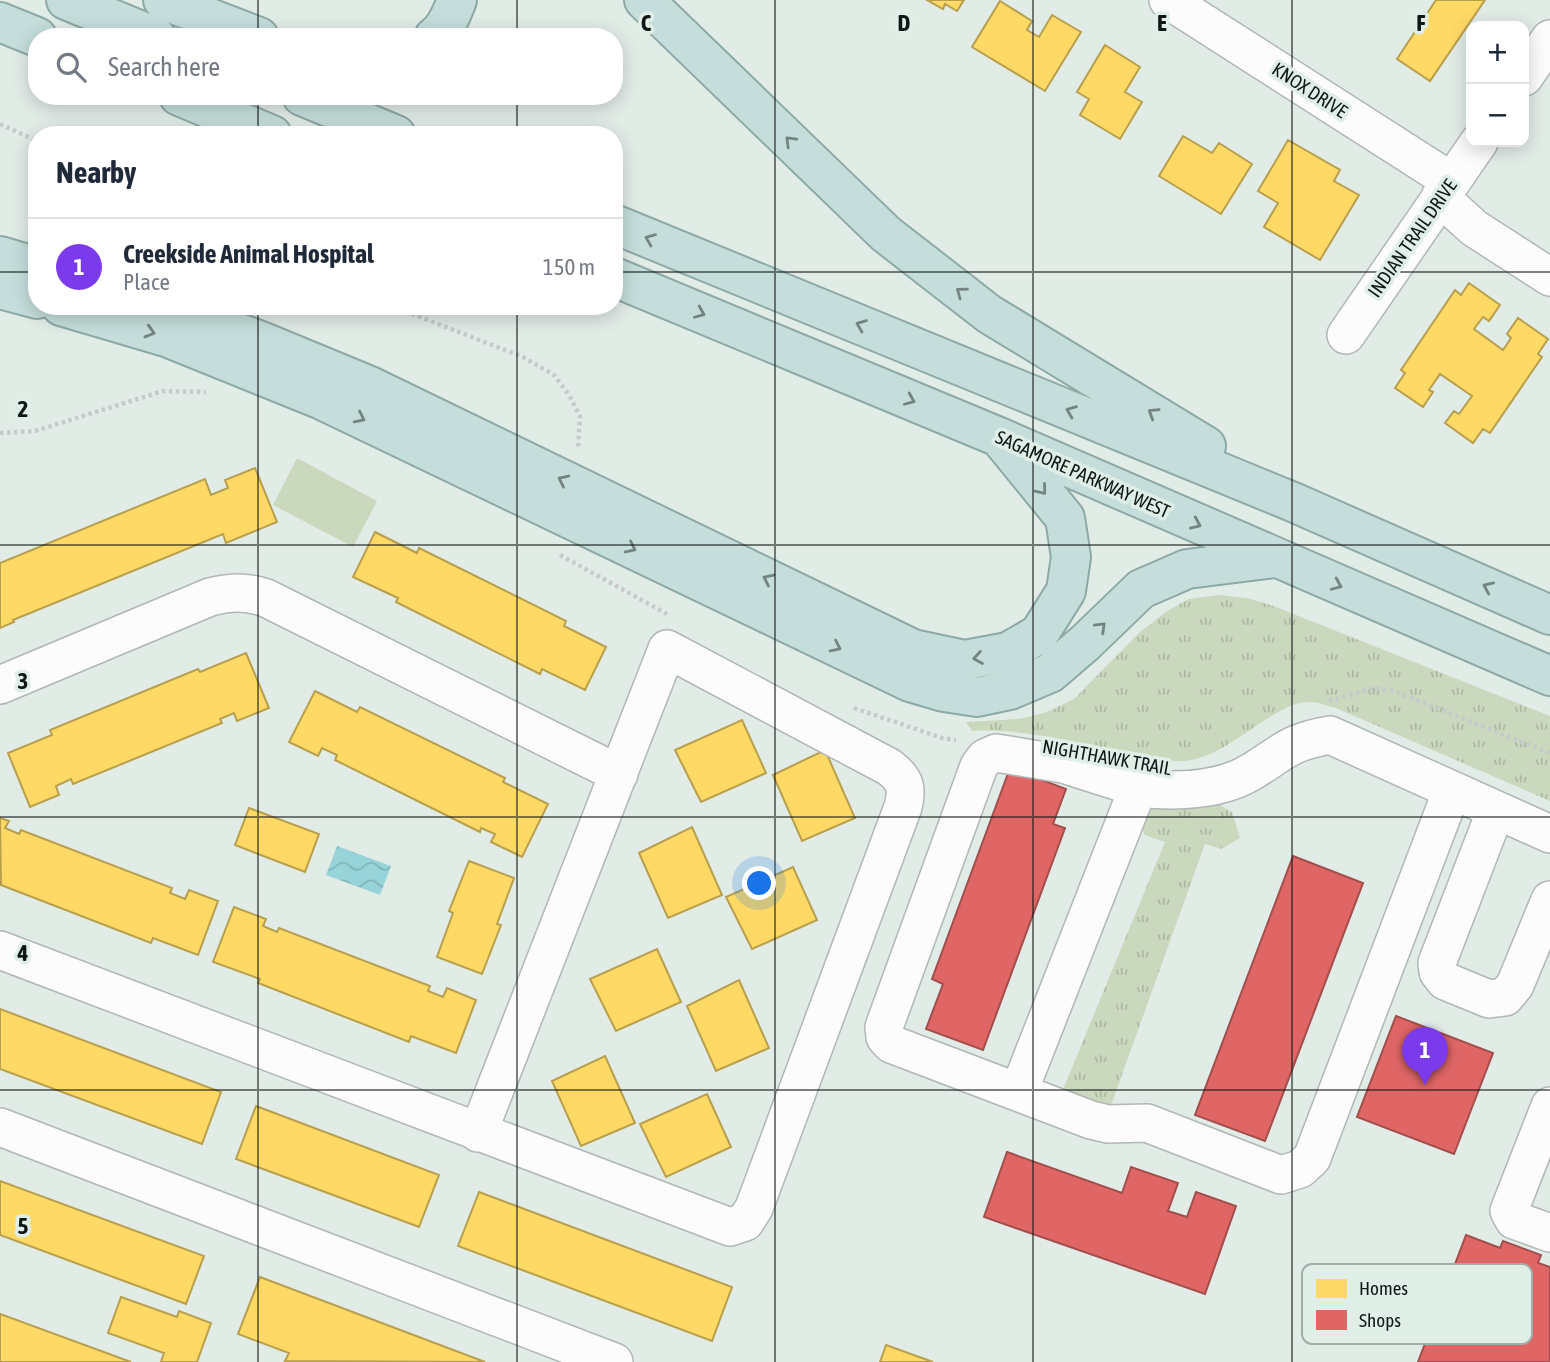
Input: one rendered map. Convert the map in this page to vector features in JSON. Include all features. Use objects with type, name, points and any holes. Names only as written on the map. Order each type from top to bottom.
[{"type":"highway","points":[[66,0],[134,28]]},
{"type":"highway","points":[[163,0],[236,28]]},
{"type":"highway","points":[[443,28],[457,0]]},
{"type":"highway","points":[[644,0],[886,234],[989,314],[1113,387],[1293,502]]},
{"type":"highway","points":[[0,22],[28,33]]},
{"type":"highway","points":[[200,105],[251,126]]},
{"type":"highway","points":[[324,105],[374,126]]},
{"type":"highway","points":[[623,228],[1293,502],[1550,615]]},
{"type":"highway","points":[[0,256],[28,264]]},
{"type":"highway","name":"SAGAMORE PARKWAY WEST","points":[[623,281],[999,437],[1550,676]]},
{"type":"highway","points":[[0,289],[28,297]]},
{"type":"highway","points":[[91,315],[166,337],[322,400],[910,682],[944,692],[977,697],[1010,690],[1050,673],[1141,589],[1187,569],[1274,558]]},
{"type":"highway","points":[[190,315],[370,386],[913,649],[965,660],[1008,652],[1039,634],[1066,591],[1071,557],[1065,518],[999,437]]},
{"type":"street","name":"KNOX DRIVE","points":[[1168,0],[1446,189],[1475,228],[1550,277]]},
{"type":"street","points":[[1529,70],[1550,39]]},
{"type":"street","name":"INDIAN TRAIL DRIVE","points":[[1346,335],[1475,147]]},
{"type":"street","points":[[0,685],[210,597],[237,592],[251,593],[619,774]]},
{"type":"street","points":[[0,950],[478,1133],[730,1227],[746,1222],[754,1208],[898,820],[907,792],[902,777],[889,767],[667,649],[478,1133]]},
{"type":"street","points":[[1452,790],[1312,1158],[1300,1169],[1281,1175],[1147,1123],[1100,1122],[891,1044],[885,1037],[884,1027],[979,766],[985,758],[996,753],[1063,764],[1138,788],[1185,790],[1218,784],[1250,773],[1276,753],[1304,739],[1327,719],[1452,790],[1550,834]]},
{"type":"street","points":[[1019,1091],[1138,788]]},
{"type":"street","points":[[1496,810],[1437,963],[1438,972],[1445,981],[1489,999],[1505,997],[1515,985],[1550,900]]},
{"type":"street","points":[[1550,1106],[1509,1211],[1514,1220],[1550,1233]]},
{"type":"street","points":[[0,1127],[614,1362]]},
{"type":"path","points":[[0,124],[28,137]]},
{"type":"path","points":[[416,315],[500,347],[554,375],[580,416],[580,443],[577,454]]},
{"type":"path","points":[[0,433],[35,431],[163,391],[215,393]]},
{"type":"path","points":[[552,551],[672,617]]},
{"type":"path","points":[[1327,719],[1374,688],[1391,690],[1550,753]]},
{"type":"path","points":[[846,705],[942,738],[966,742]]},
{"type":"green space","points":[[297,458],[377,501],[353,547],[273,505]]},
{"type":"green space","points":[[1218,595],[1247,598],[1271,605],[1550,716],[1550,801],[1336,708],[1313,702],[1282,710],[1218,750],[1185,761],[1167,761],[1026,733],[972,731],[966,722],[1019,719],[1047,712],[1074,699],[1139,633],[1167,611],[1189,599]]},
{"type":"green space","points":[[1209,799],[1232,812],[1240,838],[1221,849],[1205,844],[1110,1108],[1071,1099],[1064,1087],[1165,842],[1145,835],[1142,829],[1143,816],[1158,803]]},
{"type":"water","points":[[337,846],[391,866],[380,895],[326,875]]},
{"type":"building: Homes","points":[[927,0],[964,0],[957,11],[945,4],[943,9]]},
{"type":"building: Homes","points":[[1436,0],[1485,0],[1471,21],[1466,21],[1466,28],[1430,81],[1397,59]]},
{"type":"building: Homes","points":[[1000,1],[1032,21],[1027,30],[1039,37],[1052,15],[1081,32],[1045,91],[972,47]]},
{"type":"building: Homes","points":[[1105,45],[1140,67],[1125,92],[1142,102],[1120,139],[1080,115],[1089,99],[1077,92]]},
{"type":"building: Homes","points":[[1183,136],[1212,153],[1219,143],[1252,164],[1221,214],[1159,176]]},
{"type":"building: Homes","points":[[1288,140],[1340,170],[1334,181],[1359,195],[1320,260],[1264,227],[1278,203],[1258,191]]},
{"type":"building: Homes","points":[[1469,283],[1500,305],[1489,321],[1483,317],[1474,329],[1503,350],[1511,338],[1507,334],[1518,318],[1548,339],[1538,354],[1542,357],[1490,433],[1483,429],[1473,443],[1445,423],[1454,411],[1459,414],[1472,396],[1440,374],[1429,390],[1433,392],[1423,407],[1395,388],[1405,373],[1401,370],[1455,290],[1461,295]]},
{"type":"building: Homes","points":[[255,468],[277,522],[226,543],[223,534],[13,620],[14,622],[0,628],[0,563],[205,479],[211,495],[228,488],[225,480]]},
{"type":"building: Homes","points":[[375,532],[417,553],[419,548],[566,621],[564,626],[606,647],[585,690],[542,669],[540,674],[396,602],[398,598],[353,577]]},
{"type":"building: Homes","points":[[246,653],[269,708],[237,721],[234,713],[220,719],[222,723],[73,784],[71,779],[56,786],[59,795],[30,807],[8,753],[52,735],[50,730],[198,669],[200,672]]},
{"type":"building: Homes","points":[[315,691],[357,712],[360,707],[505,778],[503,782],[548,804],[522,857],[491,842],[495,834],[481,828],[480,832],[335,760],[337,755],[322,748],[318,756],[289,742]]},
{"type":"building: Homes","points":[[742,720],[766,773],[701,802],[675,750]]},
{"type":"building: Homes","points":[[825,750],[855,818],[802,841],[773,775]]},
{"type":"building: Homes","points":[[249,808],[319,834],[305,872],[235,845]]},
{"type":"building: Homes","points":[[0,818],[9,821],[5,828],[19,834],[21,830],[172,888],[170,893],[185,899],[189,890],[218,901],[198,955],[153,938],[151,943],[1,885]]},
{"type":"building: Homes","points":[[692,827],[722,895],[668,918],[639,853]]},
{"type":"building: Homes","points":[[469,861],[514,878],[497,924],[501,925],[482,974],[437,957],[453,913],[449,911]]},
{"type":"building: Homes","points":[[793,867],[817,920],[752,949],[726,897]]},
{"type":"building: Homes","points":[[234,907],[266,919],[263,926],[277,932],[279,928],[430,986],[428,991],[443,997],[447,988],[476,1000],[456,1053],[411,1036],[409,1042],[258,983],[260,979],[213,962]]},
{"type":"building: Homes","points":[[657,949],[681,1002],[616,1031],[590,979]]},
{"type":"building: Homes","points":[[739,980],[769,1048],[716,1071],[687,1006]]},
{"type":"building: Homes","points":[[0,1009],[221,1092],[202,1144],[0,1069]]},
{"type":"building: Homes","points":[[605,1056],[635,1123],[581,1146],[552,1081]]},
{"type":"building: Homes","points":[[707,1094],[731,1147],[666,1177],[640,1124]]},
{"type":"building: Homes","points":[[256,1106],[439,1175],[419,1227],[236,1159]]},
{"type":"building: Homes","points":[[0,1181],[204,1256],[186,1304],[0,1235]]},
{"type":"building: Homes","points":[[479,1192],[732,1287],[712,1341],[458,1246]]},
{"type":"building: Homes","points":[[260,1277],[485,1362],[285,1361],[289,1353],[238,1334]]},
{"type":"building: Homes","points":[[121,1297],[177,1317],[179,1311],[211,1323],[197,1362],[161,1362],[164,1353],[108,1333]]},
{"type":"building: Homes","points":[[0,1314],[131,1362],[0,1362]]},
{"type":"building: Homes","points":[[886,1345],[933,1362],[880,1362]]},
{"type":"building: Shops","points":[[1010,768],[1066,789],[1053,824],[1065,828],[983,1050],[926,1029],[943,984],[932,979]]},
{"type":"building: Shops","points":[[1293,856],[1363,883],[1265,1141],[1195,1115]]},
{"type":"building: Shops","points":[[1396,1016],[1493,1053],[1454,1154],[1357,1117]]},
{"type":"building: Shops","points":[[1007,1152],[1122,1193],[1131,1167],[1178,1183],[1168,1211],[1187,1217],[1196,1192],[1236,1206],[1205,1294],[984,1217]]},
{"type":"building: Shops","points":[[1466,1235],[1500,1248],[1503,1241],[1541,1255],[1538,1263],[1550,1267],[1550,1362],[1418,1362],[1425,1344],[1532,1344],[1532,1264],[1455,1264]]},
{"type":"place","name":"Creekside Animal Hospital","points":[[1425,1085]]}]
